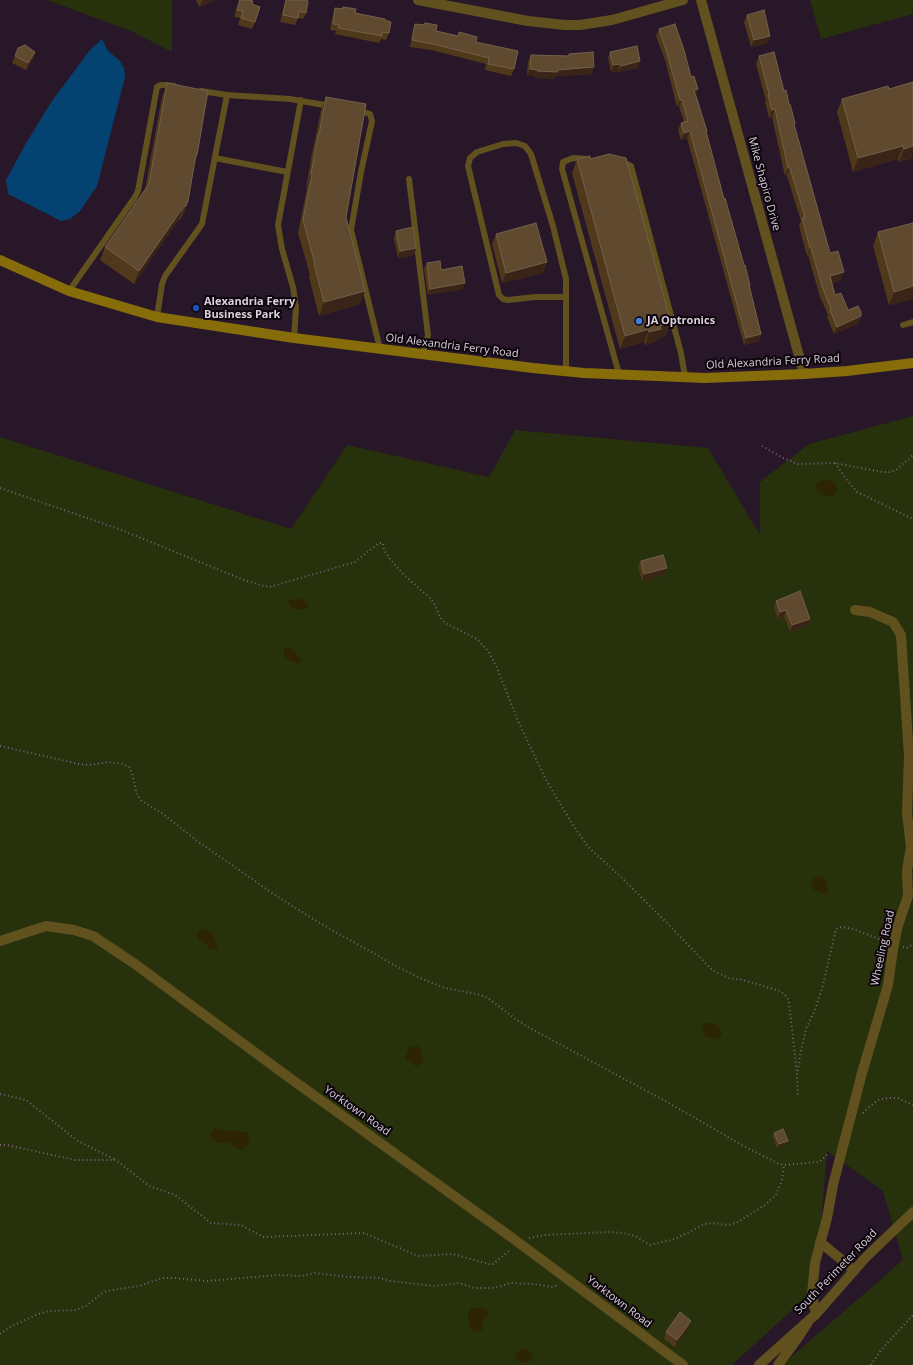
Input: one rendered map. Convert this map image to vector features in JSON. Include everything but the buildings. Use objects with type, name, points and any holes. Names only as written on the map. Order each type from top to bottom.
[{"type":"main road","name":"Old Alexandria Ferry Road","points":[[0,260],[69,291],[157,317],[294,338],[566,371],[705,378],[847,371],[913,363]]},
{"type":"street","points":[[418,0],[528,21],[572,25],[612,20],[683,0]]},
{"type":"street","name":"Mike Shapiro Drive","points":[[701,0],[804,374]]},
{"type":"street","name":"Wheeling Road","points":[[813,1316],[812,1294],[814,1263],[862,1073],[888,985],[898,925],[908,896],[907,870],[911,847],[907,813],[909,756],[901,635],[893,622],[870,612],[855,610]]},
{"type":"street","name":"Yorktown Road","points":[[0,940],[46,926],[74,930],[93,936],[135,964],[287,1076],[518,1242],[683,1365]]},
{"type":"street","name":"South Perimeter Road","points":[[759,1365],[813,1316],[854,1270],[913,1212]]},
{"type":"street","points":[[820,1242],[854,1270]]},
{"type":"street","points":[[778,1365],[813,1316]]},
{"type":"lane","points":[[69,291],[138,191],[157,88],[161,85],[178,87]]},
{"type":"lane","points":[[192,90],[227,95],[301,100],[340,107]]},
{"type":"lane","points":[[157,317],[162,284],[165,276],[202,224],[227,95]]},
{"type":"lane","points":[[294,338],[296,308],[293,288],[282,249],[278,225],[301,100]]},
{"type":"lane","points":[[353,110],[370,114],[372,121],[351,230],[380,349]]},
{"type":"lane","points":[[566,297],[535,297],[508,300],[503,299],[499,295],[468,166],[470,158],[476,152],[503,144],[516,143],[526,146],[531,154],[566,279],[566,297],[566,371]]},
{"type":"lane","points":[[215,158],[287,172]]},
{"type":"lane","points":[[595,159],[573,158],[563,162],[562,169],[619,374]]},
{"type":"lane","points":[[617,161],[624,162],[631,166],[681,353],[685,377]]},
{"type":"lane","points":[[409,179],[428,335],[423,353]]},
{"type":"lane","points":[[903,325],[913,322]]},
{"type":"path","points":[[762,446],[783,458],[798,464],[835,463],[882,472],[896,470],[913,455]]},
{"type":"path","points":[[835,463],[857,492],[913,519]]},
{"type":"path","points":[[0,488],[119,530],[260,585],[270,587],[355,562],[379,544],[383,543],[384,550],[390,559],[404,575],[430,597],[445,623],[477,639],[489,652],[518,721],[545,778],[571,822],[588,847],[620,876],[712,970],[728,978],[743,980],[780,991],[787,997],[789,1003],[797,1074],[798,1096]]},
{"type":"path","points":[[0,746],[89,765],[109,762],[123,764],[129,767],[132,773],[137,795],[142,801],[163,814],[196,840],[275,895],[318,922],[420,978],[445,988],[488,998],[528,1027],[779,1164],[784,1165],[819,1162],[831,1151]]},
{"type":"path","points":[[797,1074],[806,1028],[815,1010],[823,985],[836,929],[842,927],[853,929],[894,945],[907,948],[913,944]]},
{"type":"path","points":[[0,1094],[26,1100],[78,1141],[116,1160],[149,1186],[175,1195],[211,1222],[242,1225],[263,1237],[364,1233],[418,1256],[453,1254],[492,1264],[522,1239],[544,1235],[610,1232],[623,1233],[635,1236],[650,1245],[675,1239],[705,1224],[712,1223],[728,1225],[736,1223],[765,1205],[776,1195],[782,1180],[784,1165]]},
{"type":"path","points":[[861,1116],[878,1100],[898,1098],[913,1105]]},
{"type":"path","points":[[0,1145],[7,1145],[75,1160],[116,1160]]},
{"type":"path","points":[[0,1334],[10,1327],[38,1314],[50,1311],[76,1310],[86,1306],[101,1294],[108,1291],[139,1286],[162,1278],[207,1281],[279,1275],[301,1276],[315,1274],[379,1278],[426,1286],[459,1283],[474,1288],[499,1287],[510,1283],[534,1284],[552,1287],[561,1284],[575,1284]]},
{"type":"path","points":[[871,1365],[881,1350],[913,1315]]},
{"type":"green space","points":[[47,0],[172,0],[172,52],[131,31]]},
{"type":"green space","points":[[810,0],[913,0],[913,14],[821,39]]},
{"type":"green space","points":[[913,416],[913,1365],[782,1365],[903,1260],[883,1191],[827,1151],[816,1288],[732,1365],[0,1365],[0,437],[291,529],[347,445],[489,477],[515,430],[708,448],[760,535],[760,482],[809,444]]},
{"type":"sand","points":[[828,480],[835,483],[838,489],[835,494],[827,497],[819,493],[815,485],[822,481]]},
{"type":"sand","points":[[299,598],[309,606],[305,609],[297,610],[290,605],[288,601]]},
{"type":"sand","points":[[285,648],[290,648],[295,652],[301,659],[299,663],[292,662],[284,656]]},
{"type":"sand","points":[[820,876],[825,879],[828,886],[827,894],[814,890],[811,884],[814,878]]},
{"type":"sand","points":[[200,929],[206,930],[213,935],[218,948],[215,950],[210,950],[206,944],[199,940],[197,933]]},
{"type":"sand","points":[[704,1023],[713,1023],[720,1027],[722,1035],[718,1038],[711,1039],[704,1035],[702,1027]]},
{"type":"sand","points":[[411,1046],[418,1046],[421,1049],[423,1061],[417,1067],[405,1059],[407,1051]]},
{"type":"sand","points":[[216,1128],[248,1133],[250,1139],[246,1147],[241,1151],[229,1142],[218,1143],[212,1140],[210,1134]]},
{"type":"sand","points":[[470,1308],[481,1308],[487,1310],[487,1317],[480,1322],[483,1326],[482,1330],[477,1332],[470,1329],[468,1316]]},
{"type":"sand","points":[[523,1349],[531,1352],[532,1356],[530,1361],[523,1363],[517,1360],[515,1354]]},
{"type":"water","points":[[102,39],[108,51],[119,60],[124,68],[125,77],[97,186],[80,211],[70,219],[61,221],[8,194],[6,180],[52,101],[90,50]]},
{"type":"place","name":"Alexandria Ferry Business Park","points":[[196,308]]},
{"type":"place","name":"JA Optronics","points":[[639,321]]}]
